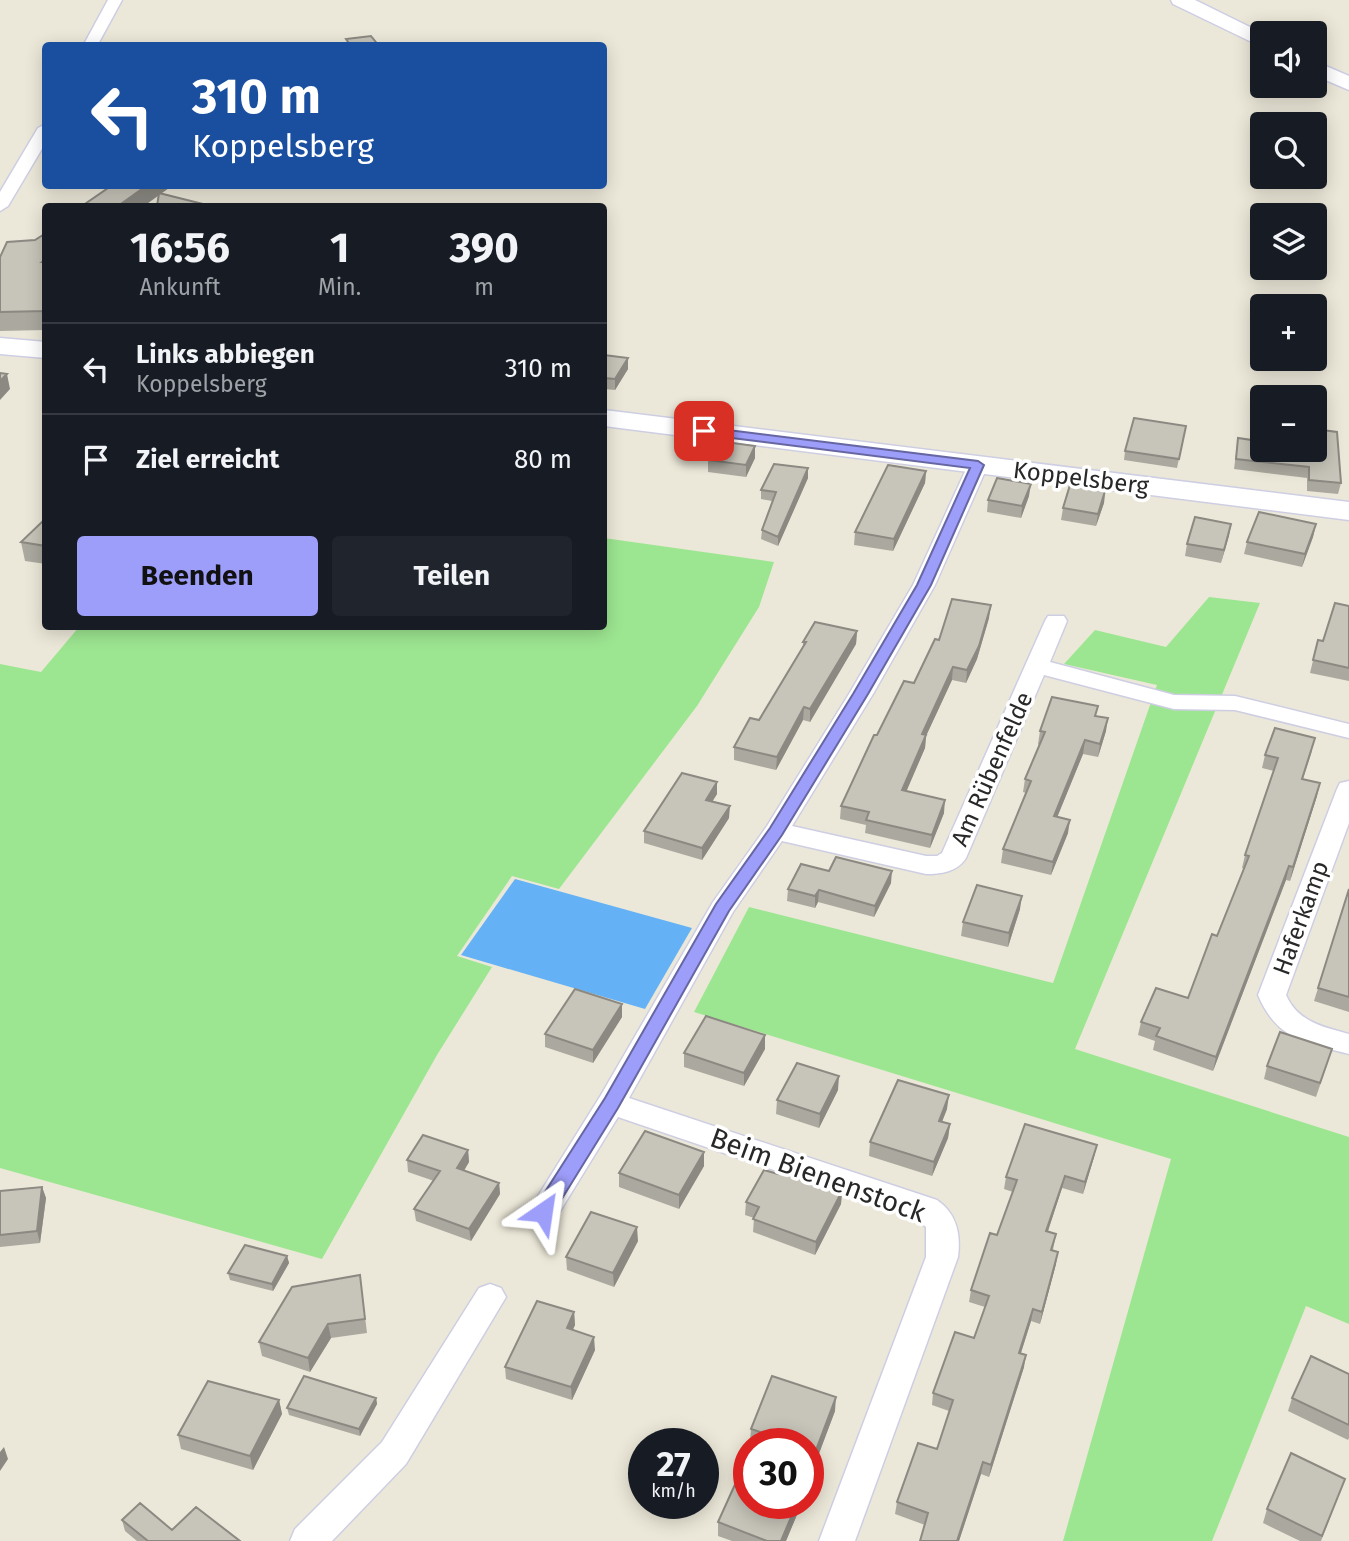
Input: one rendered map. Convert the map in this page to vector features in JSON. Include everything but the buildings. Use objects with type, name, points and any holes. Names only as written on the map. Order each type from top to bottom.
[{"type":"street","points":[[92,42],[115,0]]},
{"type":"street","points":[[1180,0],[1250,35]]},
{"type":"street","points":[[1327,73],[1349,84]]},
{"type":"street","points":[[0,205],[42,135]]},
{"type":"street","points":[[0,346],[42,350]]},
{"type":"street","name":"Koppelsberg","points":[[607,418],[1349,511]]},
{"type":"street","points":[[543,1212],[611,1103],[722,908],[776,831],[861,694],[924,585],[978,465]]},
{"type":"street","name":"Am Rübenfelde","points":[[776,831],[926,865],[936,866],[949,861],[1056,621]]},
{"type":"street","name":"Am Rübenfelde","points":[[1037,666],[1174,702],[1236,703],[1349,731]]},
{"type":"street","name":"Haferkamp","points":[[1349,789],[1272,995],[1282,1018],[1296,1027],[1349,1044]]},
{"type":"street","name":"Beim Bienenstock","points":[[611,1103],[926,1209],[936,1214],[943,1226],[945,1240],[942,1256],[837,1541]]},
{"type":"street","points":[[308,1541],[394,1453],[490,1297]]},
{"type":"green space","points":[[607,538],[774,562],[759,607],[697,706],[559,889],[512,876],[457,956],[492,967],[437,1055],[322,1259],[0,1168],[0,664],[41,672],[76,630],[607,630]]},
{"type":"green space","points":[[1209,597],[1260,603],[1075,1049],[1349,1137],[1349,1324],[1306,1306],[1212,1541],[1063,1541],[1171,1159],[694,1012],[749,907],[1053,983],[1157,685],[1064,664],[1095,630],[1166,647]]},
{"type":"water","points":[[515,879],[692,928],[645,1009],[461,955]]},
{"type":"route","points":[[543,1212],[611,1103],[722,908],[776,831],[861,694],[924,585],[978,465],[704,431]]}]
